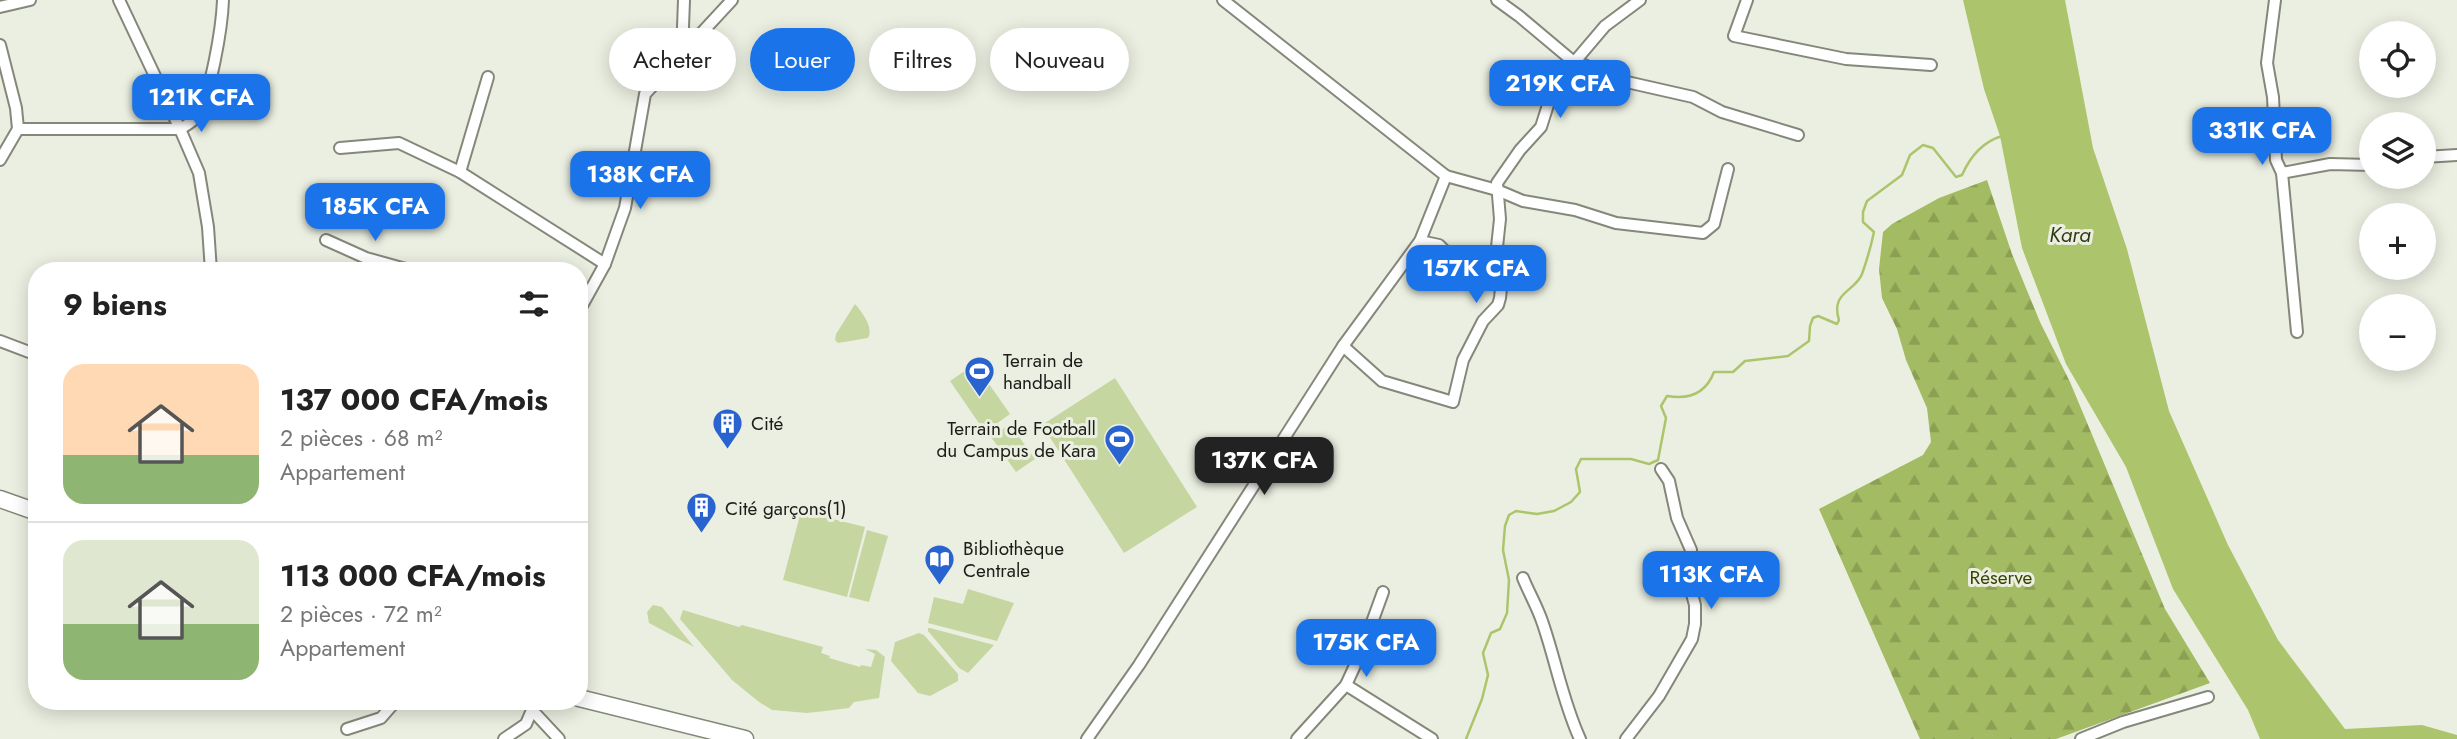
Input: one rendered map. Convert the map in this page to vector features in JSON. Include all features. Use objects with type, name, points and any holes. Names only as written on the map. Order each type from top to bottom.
[{"type":"main road","points":[[0,499],[28,509]]},
{"type":"main road","points":[[588,700],[736,738]]},
{"type":"street","points":[[0,7],[30,0]]},
{"type":"street","points":[[120,0],[199,173],[210,262]]},
{"type":"street","points":[[18,129],[180,130],[196,119],[206,95],[223,0]]},
{"type":"street","points":[[683,28],[684,0]]},
{"type":"street","points":[[706,28],[732,0]]},
{"type":"street","points":[[1223,0],[1446,176],[1497,190],[1522,201],[1574,210],[1616,223],[1703,233],[1714,224],[1728,169]]},
{"type":"street","points":[[1497,0],[1575,63],[1618,80],[1693,97],[1722,112],[1798,135]]},
{"type":"street","points":[[1343,346],[1382,381],[1453,402],[1463,359],[1483,321],[1498,305],[1503,269],[1497,247],[1500,219],[1497,183],[1520,150],[1541,127],[1554,86],[1605,26],[1640,0]]},
{"type":"street","points":[[1747,0],[1734,36],[1835,57],[1931,65]]},
{"type":"street","points":[[2275,0],[2267,63],[2273,97],[2276,160],[2282,173],[2297,332]]},
{"type":"street","points":[[0,45],[16,107],[18,129],[0,160]]},
{"type":"street","points":[[460,172],[488,77]]},
{"type":"street","points":[[588,295],[605,264],[625,208],[645,94],[648,91]]},
{"type":"street","points":[[340,148],[399,143],[460,172],[605,264]]},
{"type":"street","points":[[2436,156],[2457,155]]},
{"type":"street","points":[[2282,173],[2330,164],[2359,164]]},
{"type":"street","points":[[1087,739],[1139,665],[1343,346],[1420,241],[1446,176]]},
{"type":"street","points":[[326,240],[380,262]]},
{"type":"street","points":[[1420,241],[1439,245],[1459,265],[1471,272],[1478,266],[1501,278]]},
{"type":"street","points":[[0,341],[28,352]]},
{"type":"street","points":[[1626,739],[1659,696],[1692,639],[1695,624],[1695,605],[1689,583],[1692,550],[1677,518],[1669,481],[1661,469]]},
{"type":"street","points":[[1523,578],[1543,621],[1554,666],[1580,739]]},
{"type":"street","points":[[1297,739],[1346,685],[1362,650],[1382,592]]},
{"type":"street","points":[[1346,685],[1432,739]]},
{"type":"street","points":[[2081,739],[2123,722],[2208,697]]},
{"type":"street","points":[[347,729],[381,718],[388,710]]},
{"type":"street","points":[[504,739],[526,724],[530,710]]},
{"type":"street","points":[[534,710],[559,739]]},
{"type":"shaded area","points":[[855,304],[868,325],[868,338],[838,343],[835,340],[836,334]]},
{"type":"shaded area","name":"Terrain de handball","points":[[975,364],[1010,414],[985,432],[950,381]]},
{"type":"shaded area","name":"Terrain de Football du Campus de Kara","points":[[1115,378],[1197,507],[1124,553],[1042,425]]},
{"type":"shaded area","points":[[1010,424],[1035,459],[1016,472],[991,437]]},
{"type":"shaded area","points":[[801,511],[865,527],[847,597],[783,580]]},
{"type":"shaded area","points":[[867,530],[888,536],[869,602],[849,597]]},
{"type":"shaded area","points":[[968,589],[1014,603],[997,641],[928,623],[934,597],[963,604]]},
{"type":"shaded area","points":[[653,605],[662,607],[694,647],[649,623],[647,612]]},
{"type":"shaded area","points":[[683,610],[739,627],[742,625],[823,647],[821,653],[830,656],[829,658],[860,667],[871,667],[875,654],[865,649],[876,650],[885,657],[879,698],[854,702],[849,708],[825,711],[807,713],[772,710],[732,680],[680,619]]},
{"type":"shaded area","points":[[928,628],[994,645],[968,673],[959,668]]},
{"type":"shaded area","points":[[919,633],[924,635],[958,674],[958,681],[930,696],[918,693],[891,661],[895,642]]},
{"type":"green space","name":"Réserve","points":[[1987,180],[2012,254],[2040,322],[2070,382],[2165,609],[2210,683],[2056,739],[1920,739],[1819,509],[1923,455],[1931,442],[1927,408],[1906,360],[1897,329],[1882,298],[1879,269],[1883,232],[1892,224],[1939,198]]},
{"type":"water","name":"Kara","points":[[1963,0],[2065,0],[2093,148],[2127,249],[2169,411],[2228,545],[2278,640],[2345,729],[2422,725],[2457,735],[2457,739],[2260,739],[2248,710],[2173,589],[2126,467],[2066,364],[2022,248],[2000,136],[1984,89]]},
{"type":"waterway","points":[[1466,739],[1482,699],[1488,675],[1483,653],[1491,633],[1500,629],[1507,613],[1509,580],[1503,550],[1509,515],[1516,511],[1537,514],[1554,511],[1571,502],[1580,492],[1576,469],[1581,459],[1631,459],[1649,464],[1658,460],[1666,418],[1661,406],[1667,396],[1690,396],[1702,390],[1714,372],[1733,372],[1745,361],[1788,356],[1809,341],[1813,318],[1818,316],[1837,324],[1840,298],[1859,280],[1872,243],[1874,232],[1863,222],[1867,201],[1902,175],[1910,155],[1923,145],[1933,148],[1956,177],[1962,175],[1973,156],[1983,146],[2002,136]]},
{"type":"place","name":"Terrain de handball","points":[[980,398]]},
{"type":"place","name":"Cité","points":[[728,450]]},
{"type":"place","name":"Terrain de Football du Campus de Kara","points":[[1119,466]]},
{"type":"place","name":"Cité garçons(1)","points":[[702,535]]},
{"type":"place","name":"Bibliothèque Centrale","points":[[940,586]]}]
